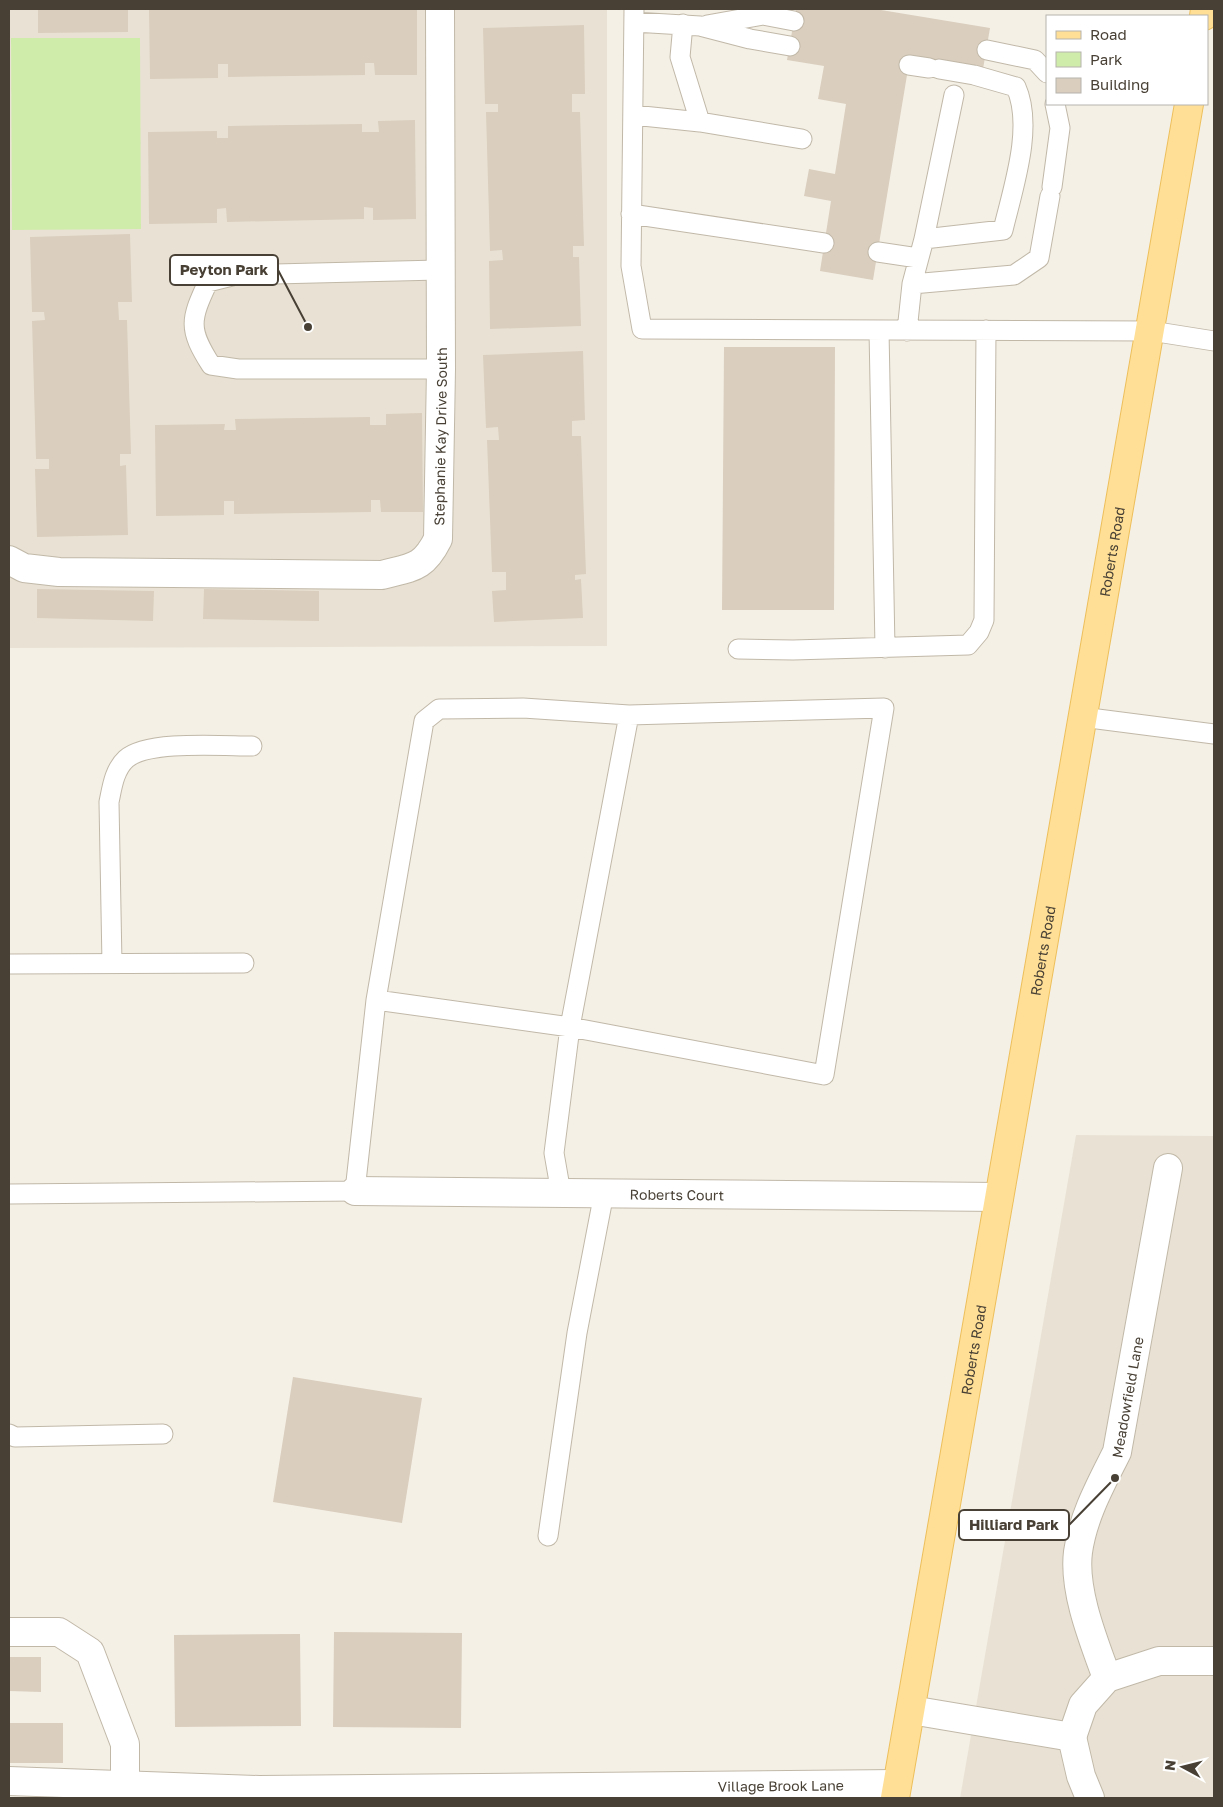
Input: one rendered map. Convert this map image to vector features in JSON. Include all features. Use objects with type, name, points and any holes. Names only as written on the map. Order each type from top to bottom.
[{"type":"main road","name":"Roberts Road","points":[[896,1791],[1189,105]]},
{"type":"street","name":"Stephanie Kay Drive South","points":[[9,560],[24,568],[59,572],[382,575],[416,566],[430,556],[438,539],[441,370],[439,270],[440,9]]},
{"type":"street","name":"Meadowfield Lane","points":[[1106,1678],[1092,1634],[1079,1582],[1078,1553],[1084,1526],[1099,1486],[1117,1452],[1168,1168]]},
{"type":"street","name":"Roberts Court","points":[[355,1191],[999,1197]]},
{"type":"street","points":[[9,1632],[59,1632],[90,1652],[125,1744],[125,1786]]},
{"type":"street","points":[[1090,1798],[1081,1776],[1072,1737],[1083,1705],[1106,1678],[1159,1661],[1214,1661]]},
{"type":"street","points":[[911,1710],[1072,1737]]},
{"type":"street","name":"Village Brook Lane","points":[[9,1782],[269,1790],[896,1791]]},
{"type":"lane","points":[[790,46],[634,15],[630,266],[642,329],[1151,330],[1214,342]]},
{"type":"lane","points":[[692,25],[763,15],[794,20]]},
{"type":"lane","points":[[692,25],[680,57],[700,122]]},
{"type":"lane","points":[[987,50],[1035,60],[1046,72]]},
{"type":"lane","points":[[909,65],[974,75],[1016,87],[1022,101],[1021,156],[1003,230],[924,239]]},
{"type":"lane","points":[[906,331],[912,284],[924,239],[954,95]]},
{"type":"lane","points":[[912,284],[1014,274],[1038,258],[1051,192],[1060,128],[1055,105]]},
{"type":"lane","points":[[633,115],[700,122],[802,139]]},
{"type":"lane","points":[[631,214],[824,243]]},
{"type":"lane","points":[[878,252],[918,258]]},
{"type":"lane","points":[[439,270],[236,275],[208,282],[197,304],[193,322],[199,345],[211,365],[238,369],[441,370]]},
{"type":"lane","points":[[879,330],[885,648]]},
{"type":"lane","points":[[738,649],[885,648],[968,645],[979,632],[984,620],[986,330]]},
{"type":"lane","points":[[9,1194],[355,1191],[376,1000],[424,721],[439,709],[523,708],[629,715],[884,708],[824,1075],[570,1028],[376,1000]]},
{"type":"lane","points":[[561,1193],[554,1153],[570,1028],[629,715]]},
{"type":"lane","points":[[1082,717],[1214,734]]},
{"type":"lane","points":[[112,964],[109,802],[114,779],[126,759],[147,749],[171,746],[252,746]]},
{"type":"lane","points":[[9,964],[244,963]]},
{"type":"lane","points":[[548,1536],[577,1333],[604,1193]]},
{"type":"lane","points":[[9,1434],[15,1437],[163,1434]]},
{"type":"shaded area","points":[[9,9],[607,9],[607,646],[9,648]]},
{"type":"shaded area","points":[[1076,1135],[1214,1136],[1214,1798],[960,1798]]},
{"type":"green space","points":[[11,38],[140,38],[141,229],[12,230]]},
{"type":"building","points":[[38,9],[128,9],[128,32],[38,33]]},
{"type":"building","points":[[149,9],[417,9],[417,75],[375,75],[374,63],[365,63],[365,75],[228,77],[228,64],[218,64],[218,78],[150,79]]},
{"type":"building","points":[[796,9],[875,9],[990,28],[983,69],[910,57],[873,280],[820,271],[831,201],[804,196],[809,169],[835,174],[846,104],[818,99],[824,66],[787,60]]},
{"type":"building","points":[[584,25],[585,94],[572,94],[572,112],[580,112],[584,246],[573,246],[573,257],[579,257],[581,326],[490,329],[489,261],[503,260],[502,250],[490,251],[486,112],[498,112],[498,104],[485,104],[483,28]]},
{"type":"building","points":[[415,120],[416,219],[373,220],[373,208],[364,207],[364,219],[227,222],[226,208],[217,209],[217,223],[149,224],[148,132],[217,131],[217,138],[228,138],[228,126],[362,124],[362,132],[379,132],[378,121]]},
{"type":"building","points":[[130,234],[132,302],[118,302],[119,320],[127,320],[131,454],[120,454],[120,466],[126,465],[128,535],[37,537],[35,469],[49,469],[49,459],[36,459],[32,321],[45,320],[44,312],[32,312],[30,237]]},
{"type":"building","points":[[724,347],[835,347],[834,610],[722,610]]},
{"type":"building","points":[[583,351],[585,420],[572,421],[572,436],[581,436],[586,574],[575,575],[575,580],[581,579],[583,618],[494,622],[492,591],[506,590],[506,572],[492,572],[487,440],[499,440],[498,427],[486,428],[483,355]]},
{"type":"building","points":[[422,413],[423,512],[381,512],[380,500],[371,500],[371,512],[234,514],[234,501],[224,501],[224,515],[156,516],[155,425],[225,424],[224,430],[236,430],[235,419],[370,417],[370,425],[386,425],[386,414]]},
{"type":"building","points":[[37,589],[154,591],[153,621],[37,618]]},
{"type":"building","points":[[204,589],[319,591],[319,621],[203,619]]},
{"type":"building","points":[[293,1377],[422,1398],[402,1523],[273,1502]]},
{"type":"building","points":[[334,1632],[462,1633],[461,1728],[333,1727]]},
{"type":"building","points":[[300,1634],[301,1726],[175,1727],[174,1635]]},
{"type":"building","points":[[9,1657],[41,1657],[41,1692],[9,1691]]},
{"type":"building","points":[[9,1723],[63,1723],[63,1763],[9,1763]]},
{"type":"place","name":"Peyton Park","points":[[308,327]]},
{"type":"place","name":"Hilliard Park","points":[[1115,1478]]}]
